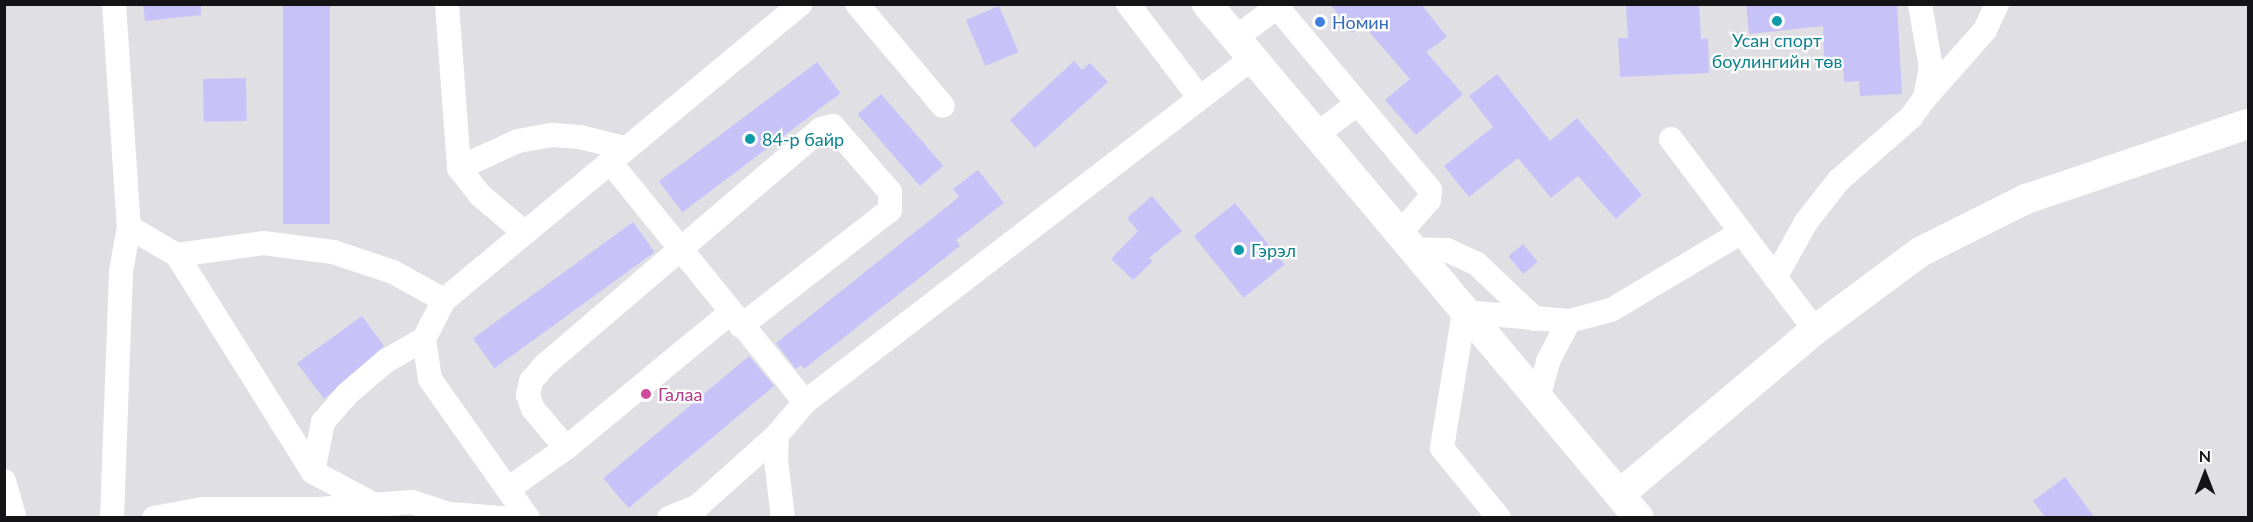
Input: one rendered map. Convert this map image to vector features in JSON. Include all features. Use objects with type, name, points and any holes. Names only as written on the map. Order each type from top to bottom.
[{"type":"main road","points":[[1207,4],[1639,518]]},
{"type":"main road","points":[[1620,494],[1815,330],[1920,252],[1996,211],[2248,124]]},
{"type":"street","points":[[112,518],[121,271],[129,227],[114,4]]},
{"type":"street","points":[[447,4],[459,168],[480,195],[525,233]]},
{"type":"street","points":[[314,472],[323,422],[347,394],[386,361],[424,339],[444,300],[800,4]]},
{"type":"street","points":[[857,4],[943,106]]},
{"type":"street","points":[[1128,4],[1199,97]]},
{"type":"street","points":[[1920,4],[1931,68],[1925,98]]},
{"type":"street","points":[[1775,278],[1806,222],[1838,181],[1911,117],[1985,30],[1997,4]]},
{"type":"street","points":[[669,518],[698,506],[777,435],[805,402],[1199,97],[1279,6],[1430,190],[1429,200],[1405,242],[1447,250],[1477,264],[1535,319]]},
{"type":"street","points":[[1316,135],[1358,104]]},
{"type":"street","points":[[508,489],[566,448],[736,319],[890,210],[890,192],[840,130],[827,126],[678,248],[531,381],[528,395],[533,409],[566,448]]},
{"type":"street","points":[[459,168],[518,141],[552,135],[580,136],[617,155],[678,248],[805,402]]},
{"type":"street","points":[[1671,139],[1815,330]]},
{"type":"street","points":[[129,227],[136,228],[177,255],[314,472],[375,505]]},
{"type":"street","points":[[1499,518],[1442,448],[1464,312],[1569,321],[1611,310],[1740,233]]},
{"type":"street","points":[[177,255],[263,243],[333,252],[393,272],[444,300]]},
{"type":"street","points":[[1538,399],[1548,361],[1569,321]]},
{"type":"street","points":[[424,339],[430,379],[528,518]]},
{"type":"street","points":[[777,435],[776,459],[783,518]]},
{"type":"street","points":[[4,481],[14,517],[4,515]]},
{"type":"street","points":[[154,518],[202,509],[412,502],[450,514],[501,518]]},
{"type":"building","points":[[143,4],[201,4],[201,15],[145,21]]},
{"type":"building","points":[[283,4],[330,4],[330,224],[283,224]]},
{"type":"building","points":[[1330,4],[1421,4],[1447,37],[1426,52],[1463,94],[1416,135],[1385,100],[1410,79],[1364,26],[1352,33]]},
{"type":"building","points":[[1626,4],[1699,4],[1701,39],[1708,38],[1709,73],[1620,77],[1618,38],[1628,38]]},
{"type":"building","points":[[1746,4],[1897,4],[1902,94],[1860,96],[1859,81],[1844,82],[1843,68],[1824,61],[1823,26],[1749,34]]},
{"type":"building","points":[[999,6],[1019,52],[985,66],[966,20]]},
{"type":"building","points":[[1074,61],[1082,70],[1090,63],[1108,82],[1035,148],[1010,120]]},
{"type":"building","name":"84-р байр","points":[[817,62],[840,93],[682,212],[659,181]]},
{"type":"building","points":[[1497,74],[1550,141],[1577,118],[1642,195],[1616,219],[1578,176],[1551,198],[1518,158],[1469,197],[1444,166],[1493,127],[1469,96]]},
{"type":"building","points":[[246,78],[247,121],[204,122],[203,79]]},
{"type":"building","points":[[881,94],[943,166],[920,186],[858,114]]},
{"type":"building","points":[[978,170],[1004,203],[956,240],[960,246],[804,369],[801,365],[796,369],[776,343],[959,197],[953,189]]},
{"type":"building","points":[[1152,196],[1182,231],[1149,258],[1153,261],[1133,280],[1111,259],[1138,231],[1127,218]]},
{"type":"building","name":"Гэрэл","points":[[1235,203],[1285,264],[1244,298],[1194,236]]},
{"type":"building","points":[[633,222],[655,252],[495,368],[473,338]]},
{"type":"building","points":[[1523,244],[1538,262],[1523,274],[1508,256]]},
{"type":"building","points":[[362,316],[384,346],[324,399],[297,363]]},
{"type":"building","points":[[749,356],[774,386],[629,508],[603,478]]},
{"type":"building","points":[[2065,477],[2095,518],[2046,518],[2033,501]]},
{"type":"place","name":"Усан спорт боулингийн төв","points":[[1777,21]]},
{"type":"place","name":"Номин","points":[[1320,22]]},
{"type":"place","name":"84-р байр","points":[[750,139]]},
{"type":"place","name":"Гэрэл","points":[[1239,250]]},
{"type":"place","name":"Галаа","points":[[646,394]]}]
